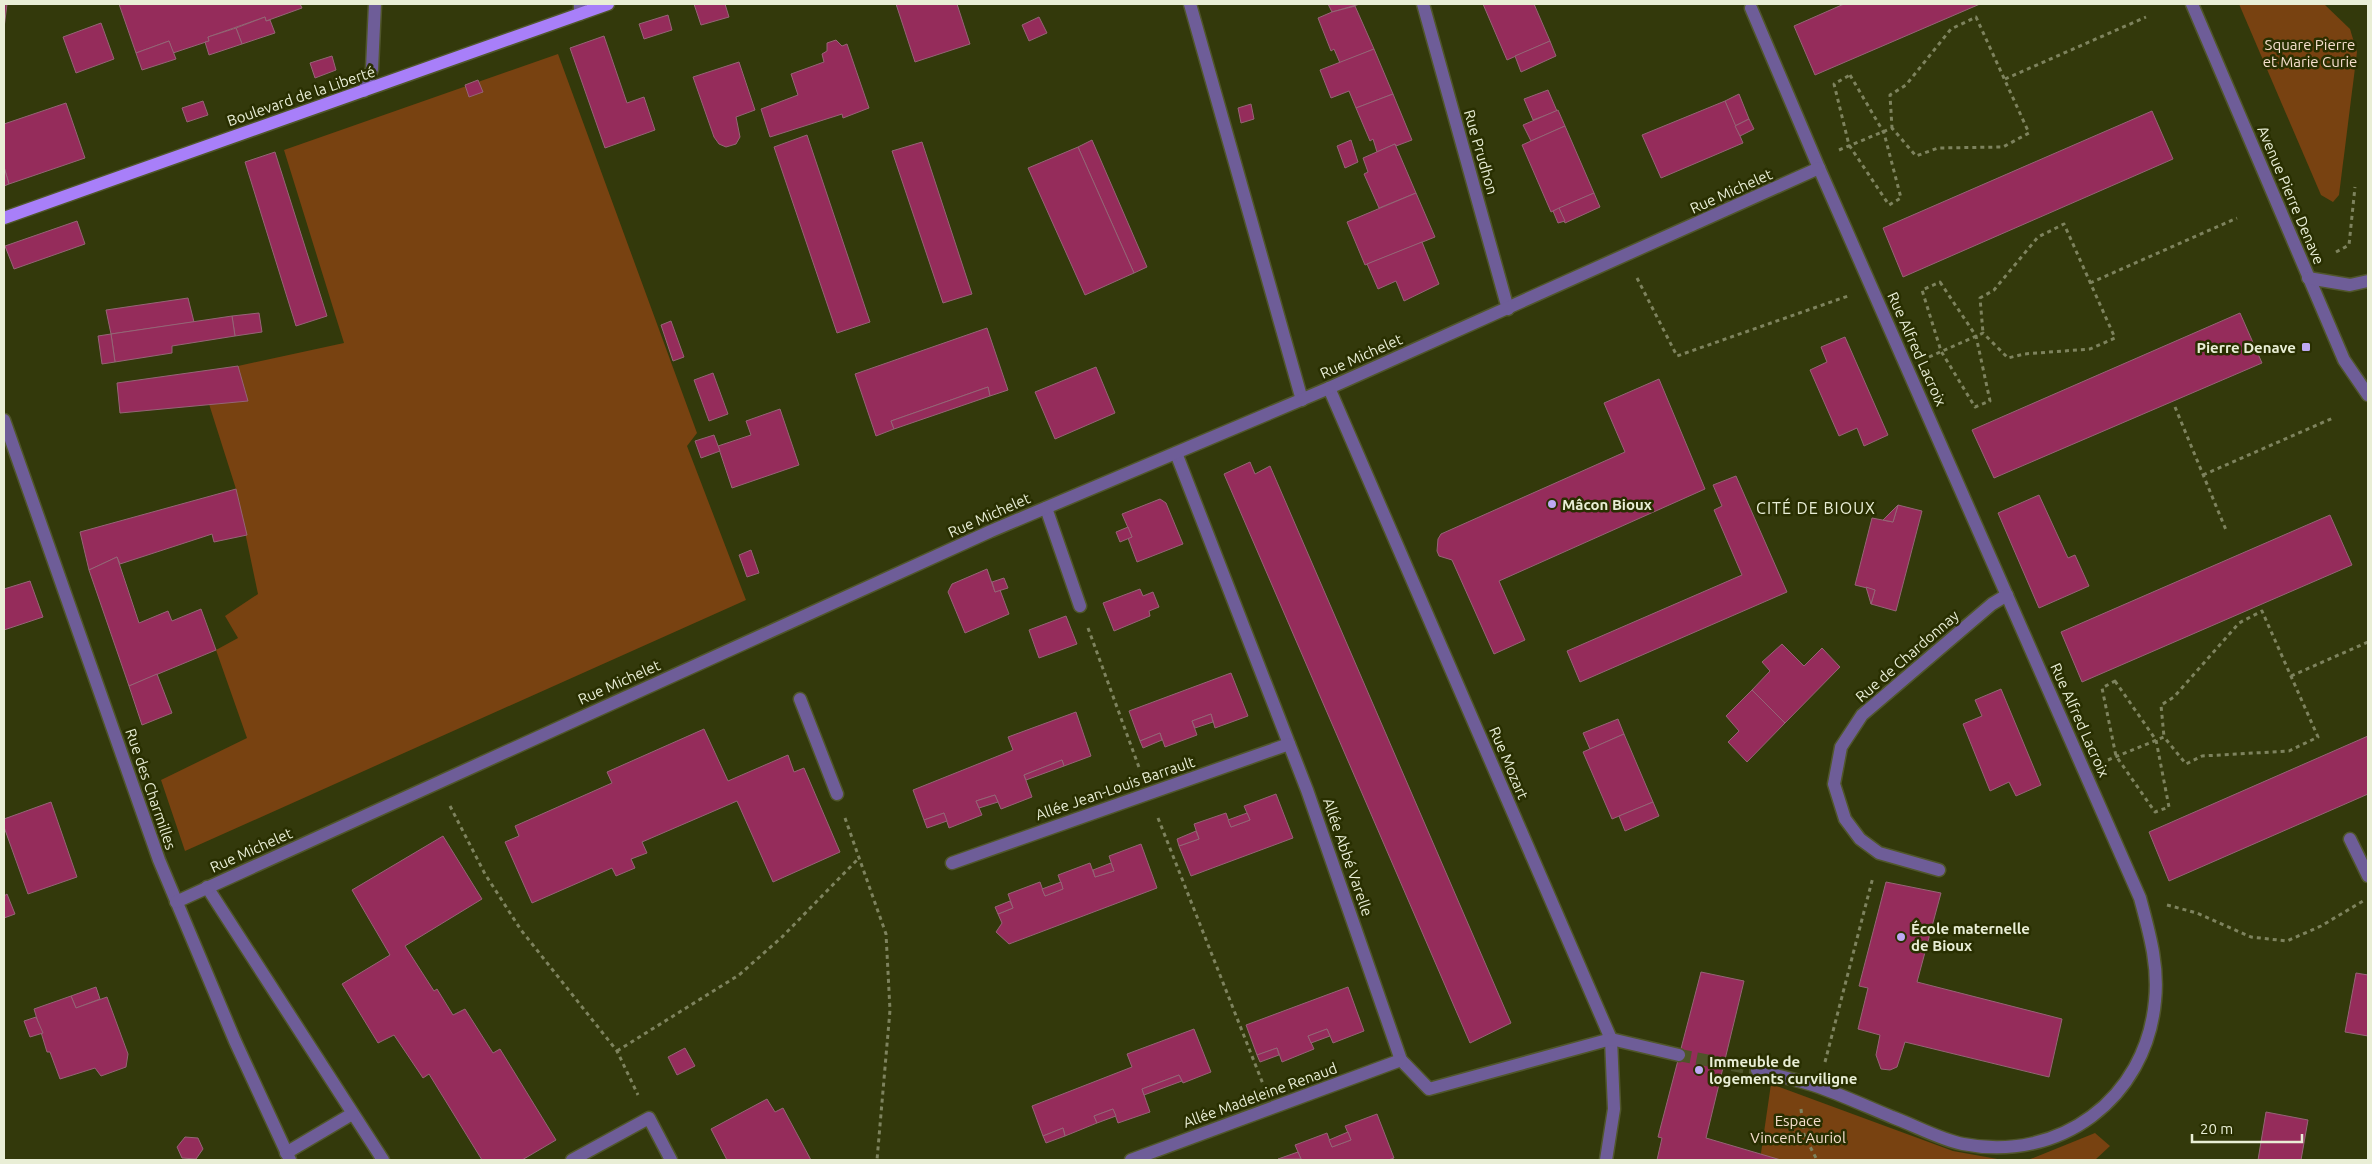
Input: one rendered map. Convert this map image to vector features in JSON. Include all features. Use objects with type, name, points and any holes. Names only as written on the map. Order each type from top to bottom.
[{"type":"main road","name":"Boulevard de la Liberté","points":[[4,218],[364,91],[580,9],[608,4]]},
{"type":"street","points":[[364,91],[372,69],[375,4]]},
{"type":"street","points":[[1190,4],[1302,400]]},
{"type":"street","name":"Rue Prudhon","points":[[1423,4],[1508,310]]},
{"type":"street","name":"Avenue Pierre Denave","points":[[2192,4],[2344,360],[2368,395]]},
{"type":"street","name":"Rue Alfred Lacroix","points":[[1751,8],[1819,168],[2140,898],[2155,954],[2155,1001],[2149,1040],[2131,1076],[2105,1104],[2076,1128],[2034,1145],[1998,1149],[1961,1144],[1819,1087],[1757,1070]]},
{"type":"street","name":"Rue Michelet","points":[[176,902],[1046,508],[1302,400],[1508,310],[1819,168]]},
{"type":"street","points":[[2308,278],[2350,285],[2368,281]]},
{"type":"street","name":"Rue Mozart","points":[[1329,388],[1611,1039],[1614,1109],[1606,1160]]},
{"type":"street","name":"Rue des Charmilles","points":[[4,420],[159,860],[235,1041],[288,1156]]},
{"type":"street","name":"Allée Abbé Varelle","points":[[1176,453],[1289,744],[1402,1060],[1429,1090],[1611,1039]]},
{"type":"street","points":[[1046,508],[1080,606]]},
{"type":"street","name":"Rue de Chardonnay","points":[[1939,870],[1879,853],[1860,839],[1845,819],[1834,784],[1841,748],[1862,715],[1992,604],[2007,595]]},
{"type":"street","points":[[800,699],[836,794]]},
{"type":"street","name":"Allée Jean-Louis Barrault","points":[[952,863],[1289,744]]},
{"type":"street","points":[[2350,839],[2368,876]]},
{"type":"street","points":[[207,887],[383,1160]]},
{"type":"street","points":[[1611,1039],[1679,1054]]},
{"type":"street","name":"Allée Madeleine Renaud","points":[[1131,1160],[1402,1060]]},
{"type":"street","points":[[288,1156],[352,1114]]},
{"type":"street","points":[[572,1160],[648,1118],[671,1160]]},
{"type":"path","points":[[1976,17],[2029,133],[2003,147],[1938,148],[1916,156],[1892,128],[1890,95],[1906,85],[1951,29],[1976,17]]},
{"type":"path","points":[[2005,79],[2146,17]]},
{"type":"path","points":[[1850,75],[1884,133],[1902,198],[1889,205],[1849,145],[1834,84],[1850,75]]},
{"type":"path","points":[[1849,145],[1884,133],[1892,128]]},
{"type":"path","points":[[2336,252],[2349,245],[2355,187]]},
{"type":"path","points":[[2090,283],[2237,218]]},
{"type":"path","points":[[2064,224],[2115,338],[2090,349],[2024,354],[2008,358],[1983,333],[1980,298],[1994,290],[2038,237],[2064,224]]},
{"type":"path","points":[[1626,256],[1677,356],[1872,287]]},
{"type":"path","points":[[1940,282],[1976,336],[1990,401],[1975,407],[1941,351],[1922,290],[1940,282]]},
{"type":"path","points":[[1941,351],[1983,333]]},
{"type":"path","points":[[2174,407],[2226,530]]},
{"type":"path","points":[[2203,475],[2333,418]]},
{"type":"path","points":[[1080,606],[1148,794],[1272,1108]]},
{"type":"path","points":[[2262,611],[2318,737],[2289,751],[2202,756],[2186,764],[2164,737],[2161,705],[2174,697],[2239,623],[2262,611]]},
{"type":"path","points":[[2290,676],[2368,642]]},
{"type":"path","points":[[2115,681],[2156,740],[2169,807],[2155,812],[2116,756],[2102,688],[2115,681]]},
{"type":"path","points":[[2116,756],[2164,737]]},
{"type":"path","points":[[437,783],[485,874],[521,930],[617,1052],[648,1118]]},
{"type":"path","points":[[836,794],[886,934],[890,1010],[877,1160]]},
{"type":"path","points":[[1819,1087],[1879,853]]},
{"type":"path","points":[[617,1052],[739,975],[782,937],[859,858]]},
{"type":"path","points":[[2140,898],[2197,913],[2251,937],[2287,941],[2321,926],[2368,898]]},
{"type":"path","points":[[1798,1081],[1804,1134],[1817,1160]]},
{"type":"green space","name":"Square Pierre et Marie Curie","points":[[2239,4],[2324,4],[2350,29],[2357,52],[2339,195],[2333,202],[2321,195]]},
{"type":"green space","points":[[558,54],[697,433],[687,446],[746,600],[185,851],[161,780],[247,738],[216,650],[238,638],[225,616],[258,594],[236,489],[209,404],[247,401],[238,366],[344,343],[284,150]]},
{"type":"green space","name":"Espace Vincent Auriol","points":[[1771,1084],[1953,1151],[2003,1160],[1760,1160]]},
{"type":"green space","points":[[2095,1133],[2110,1146],[2095,1160],[2028,1160]]},
{"type":"building","points":[[4,4],[7,4],[4,28]]},
{"type":"building","points":[[119,4],[300,4],[302,8],[266,21],[265,17],[208,37],[209,41],[173,53],[169,41],[136,53]]},
{"type":"building","points":[[694,4],[725,4],[729,17],[701,25]]},
{"type":"building","points":[[896,4],[957,4],[970,44],[915,62]]},
{"type":"building","points":[[1328,4],[1360,4],[1332,12]]},
{"type":"building","points":[[1483,4],[1534,4],[1550,41],[1507,60]]},
{"type":"building","points":[[1844,4],[1980,4],[1815,75],[1794,26]]},
{"type":"building","points":[[1355,6],[1374,49],[1340,63],[1334,49],[1331,51],[1318,18]]},
{"type":"building","points":[[668,15],[672,30],[644,39],[639,24]]},
{"type":"building","points":[[265,17],[266,21],[270,20],[275,33],[242,44],[236,28]]},
{"type":"building","points":[[1039,17],[1047,33],[1029,41],[1022,25]]},
{"type":"building","points":[[101,23],[114,59],[76,73],[63,37]]},
{"type":"building","points":[[236,28],[242,44],[209,55],[205,42],[209,41],[208,37]]},
{"type":"building","points":[[604,36],[627,103],[644,97],[655,130],[605,148],[570,48]]},
{"type":"building","points":[[836,40],[842,46],[847,44],[869,108],[843,118],[842,114],[770,137],[761,109],[798,95],[791,74],[824,62],[822,54],[827,51],[827,43]]},
{"type":"building","points":[[169,41],[176,59],[142,70],[136,53]]},
{"type":"building","points":[[1550,41],[1556,56],[1521,72],[1515,56]]},
{"type":"building","points":[[1374,49],[1393,94],[1356,108],[1349,91],[1331,98],[1320,70]]},
{"type":"building","points":[[332,56],[336,70],[315,78],[310,63]]},
{"type":"building","points":[[739,62],[755,110],[736,117],[740,137],[736,144],[726,147],[719,144],[714,137],[693,77]]},
{"type":"building","points":[[478,80],[483,92],[469,97],[465,85]]},
{"type":"building","points":[[1548,90],[1557,111],[1533,120],[1524,99]]},
{"type":"building","points":[[1393,94],[1412,140],[1396,146],[1395,144],[1377,152],[1373,139],[1370,141],[1356,108]]},
{"type":"building","points":[[1739,94],[1749,119],[1735,126],[1725,101]]},
{"type":"building","points":[[203,101],[208,115],[187,122],[182,108]]},
{"type":"building","points":[[1725,101],[1743,143],[1661,178],[1642,135]]},
{"type":"building","points":[[66,103],[85,158],[9,184],[4,167],[4,124]]},
{"type":"building","points":[[1251,104],[1254,119],[1241,123],[1238,108]]},
{"type":"building","points":[[1558,110],[1565,126],[1531,141],[1523,125]]},
{"type":"building","points":[[2152,111],[2173,159],[1903,277],[1883,228]]},
{"type":"building","points":[[1749,119],[1754,129],[1740,136],[1735,126]]},
{"type":"building","points":[[1565,126],[1594,193],[1551,212],[1522,145]]},
{"type":"building","points":[[807,135],[870,322],[837,333],[774,147]]},
{"type":"building","points":[[1092,140],[1147,267],[1134,273],[1078,147]]},
{"type":"building","points":[[1351,140],[1358,162],[1345,168],[1337,146]]},
{"type":"building","points":[[922,142],[972,294],[943,303],[892,151]]},
{"type":"building","points":[[1395,144],[1416,193],[1379,208],[1364,174],[1368,172],[1363,158]]},
{"type":"building","points":[[1078,147],[1134,273],[1085,295],[1028,168]]},
{"type":"building","points":[[275,152],[327,316],[296,326],[245,162]]},
{"type":"building","points":[[4,167],[9,184],[4,186]]},
{"type":"building","points":[[1416,193],[1435,237],[1365,265],[1347,222]]},
{"type":"building","points":[[1594,193],[1600,207],[1565,223],[1559,208]]},
{"type":"building","points":[[1559,208],[1565,221],[1558,223],[1553,211]]},
{"type":"building","points":[[77,221],[85,244],[14,269],[5,246]]},
{"type":"building","points":[[1422,242],[1439,284],[1404,301],[1396,281],[1378,289],[1367,264]]},
{"type":"building","points":[[188,298],[194,322],[111,334],[106,310]]},
{"type":"building","points":[[259,313],[262,332],[235,336],[232,316]]},
{"type":"building","points":[[2240,313],[2262,363],[1994,478],[1972,430]]},
{"type":"building","points":[[232,316],[235,336],[172,346],[172,353],[115,362],[111,334]]},
{"type":"building","points":[[671,321],[684,357],[673,361],[661,325]]},
{"type":"building","points":[[987,328],[1008,390],[990,396],[988,387],[891,421],[894,429],[876,436],[855,374]]},
{"type":"building","points":[[111,334],[115,362],[102,364],[98,336]]},
{"type":"building","points":[[1845,337],[1888,435],[1864,446],[1857,428],[1839,436],[1810,370],[1827,362],[1821,347]]},
{"type":"building","points":[[238,366],[248,401],[120,413],[117,383]]},
{"type":"building","points":[[1096,367],[1115,413],[1055,439],[1035,392]]},
{"type":"building","points":[[713,373],[728,414],[709,421],[694,380]]},
{"type":"building","points":[[1659,379],[1705,489],[1499,581],[1525,640],[1494,654],[1452,560],[1439,556],[1437,551],[1438,539],[1441,534],[1625,452],[1604,403]]},
{"type":"building","points":[[988,387],[990,396],[894,429],[891,421]]},
{"type":"building","points":[[780,409],[799,465],[732,488],[718,446],[751,435],[746,421]]},
{"type":"building","points":[[714,435],[720,451],[701,458],[695,441]]},
{"type":"building","points":[[1250,462],[1255,474],[1270,466],[1511,1023],[1470,1043],[1224,474]]},
{"type":"building","points":[[1736,476],[1787,592],[1580,682],[1567,651],[1742,575],[1714,510],[1722,506],[1713,485]]},
{"type":"building","points":[[236,489],[247,535],[214,542],[212,534],[120,564],[117,557],[89,570],[80,532]]},
{"type":"building","points":[[2039,495],[2068,558],[2075,555],[2089,586],[2039,608],[1998,513]]},
{"type":"building","points":[[1160,499],[1166,503],[1183,544],[1137,562],[1128,538],[1132,537],[1122,514]]},
{"type":"building","points":[[1898,505],[1922,511],[1896,611],[1871,604],[1875,590],[1855,585],[1872,518],[1893,522]]},
{"type":"building","points":[[1898,505],[1893,522],[1883,520]]},
{"type":"building","points":[[2330,515],[2352,565],[2082,682],[2061,632]]},
{"type":"building","points":[[1128,527],[1132,537],[1120,542],[1116,532]]},
{"type":"building","points":[[751,550],[759,573],[747,577],[739,555]]},
{"type":"building","points":[[117,557],[139,623],[168,611],[172,621],[201,609],[216,650],[129,686],[89,570]]},
{"type":"building","points":[[987,569],[995,592],[1000,590],[1009,614],[965,633],[948,592],[952,584]]},
{"type":"building","points":[[1004,578],[1008,588],[995,592],[992,582]]},
{"type":"building","points":[[30,581],[43,617],[4,630],[4,589]]},
{"type":"building","points":[[1866,587],[1875,590],[1871,604]]},
{"type":"building","points":[[1140,589],[1143,596],[1153,592],[1159,607],[1149,611],[1150,616],[1114,631],[1103,603]]},
{"type":"building","points":[[1066,616],[1077,644],[1039,658],[1029,630]]},
{"type":"building","points":[[1782,644],[1804,666],[1822,648],[1840,667],[1785,723],[1752,690],[1770,671],[1762,662]]},
{"type":"building","points":[[1231,673],[1248,716],[1215,728],[1211,714],[1192,721],[1197,735],[1165,747],[1160,733],[1140,741],[1129,711]]},
{"type":"building","points":[[157,674],[172,713],[142,725],[129,686]]},
{"type":"building","points":[[2001,689],[2041,785],[2016,796],[2009,782],[1990,791],[1963,724],[1982,716],[1975,700]]},
{"type":"building","points":[[1752,690],[1785,723],[1747,762],[1728,742],[1739,731],[1726,716]]},
{"type":"building","points":[[1076,712],[1091,756],[1064,766],[1062,760],[1024,775],[1032,797],[1001,809],[995,795],[976,801],[982,815],[949,828],[944,813],[924,820],[913,790],[1013,750],[1008,737]]},
{"type":"building","points":[[1211,714],[1213,722],[1195,728],[1192,721]]},
{"type":"building","points":[[1618,719],[1624,734],[1590,749],[1583,733]]},
{"type":"building","points":[[704,729],[728,781],[788,755],[794,772],[804,768],[840,852],[773,882],[737,801],[642,842],[647,853],[631,859],[635,868],[616,876],[612,868],[532,903],[505,842],[519,836],[515,826],[612,783],[607,772]]},
{"type":"building","points":[[1160,733],[1162,740],[1143,748],[1140,741]]},
{"type":"building","points":[[1624,734],[1653,802],[1612,819],[1583,752]]},
{"type":"building","points":[[2368,736],[2368,794],[2169,881],[2149,832]]},
{"type":"building","points":[[1062,760],[1064,766],[1026,780],[1024,775]]},
{"type":"building","points":[[1276,794],[1293,838],[1191,876],[1179,846],[1199,839],[1194,824],[1226,813],[1231,827],[1250,820],[1244,806]]},
{"type":"building","points":[[995,795],[998,802],[979,808],[976,801]]},
{"type":"building","points":[[51,802],[77,877],[28,894],[4,827],[4,819]]},
{"type":"building","points":[[1653,802],[1659,816],[1625,831],[1619,816]]},
{"type":"building","points":[[944,813],[947,821],[927,828],[924,820]]},
{"type":"building","points":[[1247,813],[1250,820],[1231,827],[1228,820]]},
{"type":"building","points":[[1196,831],[1199,839],[1179,846],[1177,839]]},
{"type":"building","points":[[443,836],[482,899],[405,946],[434,991],[437,989],[453,1015],[465,1009],[493,1053],[500,1049],[556,1140],[522,1160],[482,1160],[429,1074],[423,1078],[394,1035],[378,1043],[342,984],[390,955],[352,890]]},
{"type":"building","points":[[1141,844],[1157,888],[1009,944],[996,932],[1002,923],[998,914],[1013,908],[1008,894],[1040,882],[1045,896],[1063,889],[1058,875],[1090,863],[1095,877],[1114,871],[1109,856]]},
{"type":"building","points":[[1111,863],[1114,871],[1095,877],[1093,870]]},
{"type":"building","points":[[1061,882],[1063,889],[1045,896],[1042,889]]},
{"type":"building","name":"École maternelle de Bioux","points":[[1886,882],[1941,893],[1917,982],[2062,1019],[2049,1077],[1905,1042],[1897,1067],[1890,1070],[1881,1069],[1876,1055],[1880,1035],[1858,1029],[1868,988],[1859,986]]},
{"type":"building","points":[[7,894],[15,914],[4,918],[4,896]]},
{"type":"building","points":[[1010,901],[1013,908],[998,914],[995,907]]},
{"type":"building","name":"Immeuble de logements curviligne","points":[[1701,972],[1744,981],[1706,1138],[1781,1160],[1657,1160],[1662,1138],[1658,1137]]},
{"type":"building","points":[[2356,973],[2368,975],[2368,1036],[2345,1032]]},
{"type":"building","points":[[96,987],[100,999],[76,1008],[71,996]]},
{"type":"building","points":[[1348,987],[1364,1031],[1333,1043],[1327,1029],[1308,1036],[1314,1049],[1282,1062],[1277,1048],[1257,1055],[1246,1025]]},
{"type":"building","points":[[71,996],[76,1008],[107,997],[128,1054],[126,1067],[101,1076],[95,1068],[60,1079],[50,1052],[47,1052],[34,1009]]},
{"type":"building","points":[[36,1017],[43,1033],[30,1037],[24,1021]]},
{"type":"building","points":[[1194,1029],[1211,1072],[1183,1083],[1179,1075],[1142,1089],[1150,1112],[1118,1123],[1113,1109],[1094,1116],[1097,1123],[1065,1136],[1063,1128],[1043,1136],[1032,1106],[1132,1067],[1127,1054]]},
{"type":"building","points":[[1327,1029],[1330,1036],[1311,1043],[1308,1036]]},
{"type":"building","points":[[685,1048],[695,1066],[677,1075],[668,1057]]},
{"type":"building","points":[[1277,1048],[1279,1055],[1260,1062],[1257,1055]]},
{"type":"building","points":[[1179,1075],[1182,1081],[1144,1095],[1142,1089]]},
{"type":"building","points":[[767,1099],[775,1112],[783,1108],[811,1160],[727,1160],[711,1129]]},
{"type":"building","points":[[1113,1109],[1116,1116],[1097,1123],[1094,1116]]},
{"type":"building","points":[[2266,1112],[2308,1120],[2301,1160],[2258,1160]]},
{"type":"building","points":[[1377,1114],[1394,1158],[1388,1160],[1296,1160],[1301,1159],[1295,1145],[1327,1133],[1332,1147],[1351,1140],[1345,1126]]},
{"type":"building","points":[[1063,1128],[1065,1136],[1046,1143],[1043,1136]]},
{"type":"building","points":[[1348,1132],[1351,1140],[1332,1147],[1329,1140]]},
{"type":"building","points":[[185,1137],[198,1138],[203,1149],[196,1159],[182,1158],[177,1147]]},
{"type":"building","points":[[1298,1152],[1301,1159],[1278,1159]]},
{"type":"tunnel","points":[[1679,1055],[1757,1070]]},
{"type":"place","name":"Pierre Denave","points":[[2306,347]]},
{"type":"place","name":"Mâcon Bioux","points":[[1552,504]]},
{"type":"place","name":"École maternelle de Bioux","points":[[1901,937]]},
{"type":"place","name":"Immeuble de logements curviligne","points":[[1699,1070]]},
{"type":"district","name":"CITÉ DE BIOUX","points":[[1816,508]]}]
